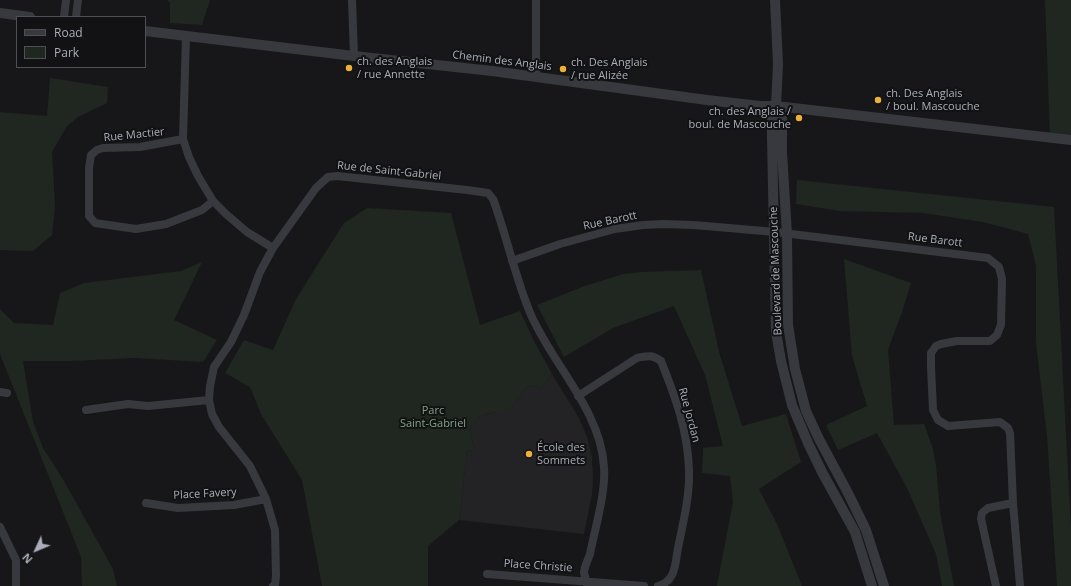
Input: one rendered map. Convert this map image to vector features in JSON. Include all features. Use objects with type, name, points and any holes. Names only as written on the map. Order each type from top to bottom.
[{"type":"street","points":[[64,16],[66,0]]},
{"type":"street","points":[[76,16],[78,0]]},
{"type":"street","points":[[352,0],[354,56]]},
{"type":"street","points":[[536,0],[536,77]]},
{"type":"street","name":"Boulevard de Mascouche","points":[[775,0],[778,64],[776,106],[772,116],[772,138],[776,332],[787,390],[792,404],[822,472],[855,532],[872,586]]},
{"type":"street","points":[[0,13],[22,16]]},
{"type":"street","name":"Chemin des Anglais","points":[[146,31],[492,71],[760,106],[776,106],[1071,140]]},
{"type":"street","points":[[186,36],[184,139],[198,176],[213,201],[226,214],[247,232],[273,248]]},
{"type":"street","name":"Boulevard de Mascouche","points":[[776,106],[782,117],[782,152],[787,234],[788,325],[798,383],[806,411],[818,437],[866,530],[884,586]]},
{"type":"street","name":"Rue Mactier","points":[[184,139],[140,147],[104,148],[97,150],[92,155],[88,168],[89,216],[95,223],[136,229],[166,224],[202,210],[213,201]]},
{"type":"street","name":"Rue de Saint-Gabriel","points":[[273,586],[276,576],[275,530],[266,499],[250,466],[219,427],[212,414],[209,400],[210,386],[214,366],[231,342],[244,315],[260,272],[273,248],[316,188],[328,177],[337,176],[488,193],[493,199],[499,214],[512,261],[531,314],[541,334],[578,396],[596,432],[603,456],[605,468],[604,484],[590,554],[585,568],[584,574],[587,584]]},
{"type":"street","name":"Rue Barott","points":[[512,261],[560,244],[615,229],[643,225],[694,225],[775,232],[988,258],[999,267],[1002,279],[1001,325],[997,335],[990,341],[952,342],[936,346],[931,353],[933,410],[938,420],[948,426],[1000,422],[1008,428],[1010,433],[1013,504],[1020,586]]},
{"type":"street","name":"Rue Jordan","points":[[578,396],[637,358],[655,356],[661,361],[677,403],[686,439],[689,470],[687,506],[672,576],[664,584],[658,586]]},
{"type":"street","points":[[86,410],[128,404],[148,406],[209,400]]},
{"type":"street","name":"Place Favery","points":[[146,503],[178,508],[234,505],[266,499]]},
{"type":"street","points":[[996,586],[981,519],[982,513],[988,508],[1013,504]]},
{"type":"street","points":[[0,527],[16,560],[16,586]]},
{"type":"street","name":"Place Christie","points":[[487,574],[587,584]]},
{"type":"street","points":[[587,584],[644,586]]},
{"type":"shaded area","name":"École des Sommets","points":[[552,374],[579,418],[587,437],[592,457],[592,494],[584,534],[459,520],[467,451],[474,450],[470,428],[475,420],[483,415],[510,409],[526,387],[535,386],[541,389]]},
{"type":"green space","points":[[167,0],[210,0],[202,25],[170,23],[170,3]]},
{"type":"green space","points":[[1045,0],[1071,0],[1071,141],[1050,138]]},
{"type":"green space","points":[[50,78],[108,87],[107,103],[78,117],[67,126],[52,152],[55,206],[52,235],[33,251],[0,250],[0,112],[47,116]]},
{"type":"green space","points":[[797,180],[1054,207],[1071,529],[1071,586],[1057,586],[1047,436],[1036,343],[1036,265],[1028,234],[983,222],[923,213],[840,211],[796,204]]},
{"type":"green space","name":"Parc Saint-Gabriel","points":[[367,208],[451,213],[480,325],[520,311],[552,374],[541,389],[535,386],[526,387],[510,409],[483,415],[474,422],[470,428],[474,450],[467,451],[459,520],[428,546],[428,586],[322,586],[302,480],[261,414],[250,387],[225,373],[244,340],[273,350],[296,299],[344,223]]},
{"type":"green space","points":[[844,259],[911,283],[888,350],[894,425],[924,424],[933,449],[936,465],[940,512],[954,586],[942,586],[936,554],[907,488],[877,433],[838,450],[826,425],[867,406],[852,356]]},
{"type":"green space","points":[[202,262],[174,320],[217,340],[203,362],[135,358],[72,361],[23,361],[33,422],[43,448],[64,481],[113,569],[117,586],[82,586],[81,557],[0,354],[0,309],[14,323],[53,325],[60,293],[84,283],[181,271]]},
{"type":"green space","points":[[701,270],[719,352],[742,426],[786,414],[801,462],[759,489],[777,524],[802,586],[717,586],[733,502],[730,476],[702,473],[703,448],[723,446],[705,375],[674,306],[613,328],[564,357],[537,305],[582,287],[623,274]]},
{"type":"place","name":"ch. des Anglais / rue Annette","points":[[349,68]]},
{"type":"place","name":"ch. Des Anglais / rue Alizée","points":[[563,69]]},
{"type":"place","name":"ch. Des Anglais / boul. Mascouche","points":[[878,100]]},
{"type":"place","name":"ch. des Anglais / boul. de Mascouche","points":[[799,118]]},
{"type":"place","name":"École des Sommets","points":[[529,454]]}]
